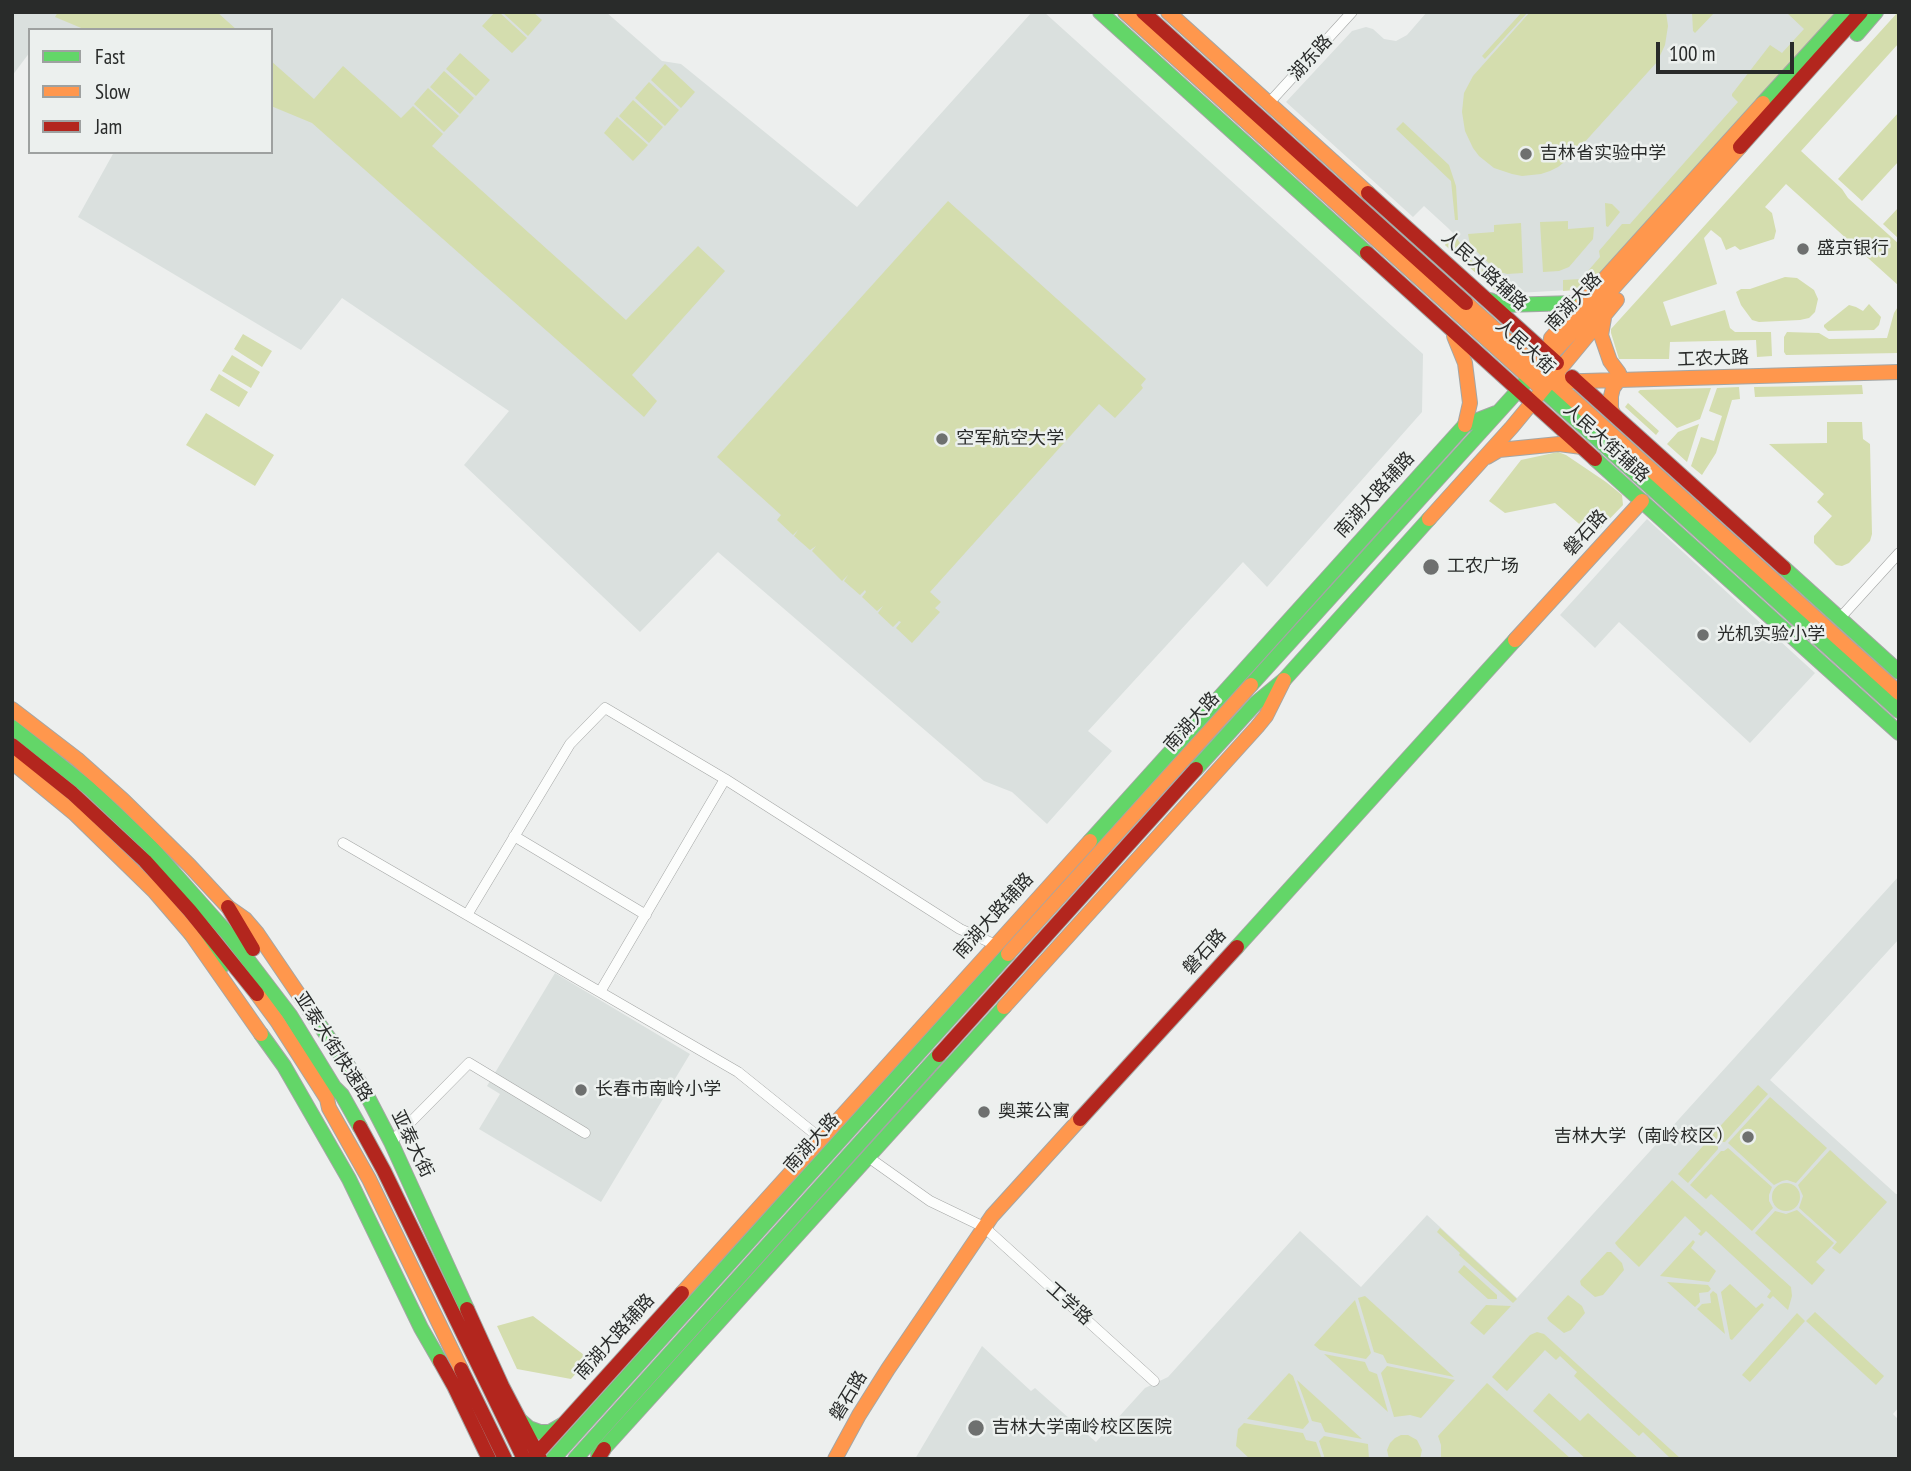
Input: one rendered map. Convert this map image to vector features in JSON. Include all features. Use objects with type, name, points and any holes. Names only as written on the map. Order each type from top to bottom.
[{"type":"main road","name":"人民大街辅路","points":[[1100,12],[1899,733]]},
{"type":"main road","name":"人民大街","points":[[1125,12],[1534,373]]},
{"type":"main road","name":"人民大街","points":[[1143,12],[1534,373]]},
{"type":"main road","name":"人民大路辅路","points":[[1168,12],[1549,356],[1558,379],[1614,415],[1899,671]]},
{"type":"main road","points":[[1549,356],[1551,338],[1846,12]]},
{"type":"main road","name":"南湖大路","points":[[553,1459],[1861,12]]},
{"type":"main road","name":"南湖大路","points":[[575,1459],[1256,703],[1284,680],[1532,402],[1558,379],[1607,311],[1876,12]]},
{"type":"main road","points":[[1478,292],[1504,305],[1585,301]]},
{"type":"main road","points":[[1607,311],[1602,322],[1601,335],[1609,361],[1619,377],[1611,396],[1614,415]]},
{"type":"main road","points":[[1444,323],[1456,338],[1465,363],[1469,403],[1465,425]]},
{"type":"main road","name":"工农大路","points":[[1534,373],[1558,379],[1899,366]]},
{"type":"main road","name":"工农大路","points":[[1619,377],[1899,372]]},
{"type":"main road","name":"人民大街","points":[[1558,379],[1899,694]]},
{"type":"main road","name":"人民大街","points":[[1558,379],[1899,711]]},
{"type":"main road","name":"南湖大路辅路","points":[[533,1457],[1465,425],[1496,413]]},
{"type":"main road","points":[[1482,460],[1499,450],[1559,444],[1582,447]]},
{"type":"main road","name":"磐石路","points":[[835,1459],[888,1369],[984,1227],[1124,1069],[1642,501]]},
{"type":"main road","points":[[599,1455],[1257,727],[1266,716],[1284,680]]},
{"type":"main road","name":"亚泰大街","points":[[12,709],[77,759],[123,800],[228,907],[245,919],[280,965],[362,1086],[391,1142],[518,1418],[533,1457]]},
{"type":"main road","name":"亚泰大街快速路","points":[[12,727],[90,789],[150,846],[198,898],[271,988],[357,1121],[533,1457]]},
{"type":"main road","name":"亚泰大街快速路","points":[[12,745],[72,793],[145,861],[183,902],[253,987],[327,1099],[329,1108],[392,1225],[505,1459]]},
{"type":"main road","points":[[12,762],[74,813],[154,891],[245,991],[320,1102],[329,1108]]},
{"type":"main road","points":[[228,907],[261,962],[315,1040],[340,1082],[342,1095]]},
{"type":"main road","points":[[191,934],[284,1066],[335,1152],[489,1459]]},
{"type":"main road","points":[[518,1418],[529,1428],[540,1432],[550,1432],[562,1425]]},
{"type":"street","name":"湖东路","points":[[1269,103],[1352,12]]},
{"type":"street","points":[[1840,618],[1899,553]]},
{"type":"street","points":[[467,915],[570,744],[605,708],[725,779],[960,929],[994,944]]},
{"type":"street","points":[[600,992],[725,779]]},
{"type":"street","points":[[514,836],[646,915]]},
{"type":"street","points":[[343,842],[738,1072],[820,1138]]},
{"type":"street","points":[[391,1142],[468,1063],[585,1133]]},
{"type":"street","name":"工学路","points":[[868,1157],[930,1201],[984,1227],[1154,1381]]},
{"type":"shaded area","name":"空军航空大学","points":[[12,12],[606,12],[662,61],[681,64],[857,207],[1032,12],[1044,12],[1423,354],[1422,412],[1267,587],[1243,562],[1088,731],[1112,751],[1047,824],[1012,792],[984,781],[718,552],[640,632],[464,465],[509,411],[342,298],[301,350],[78,217],[113,154],[273,154],[273,28],[28,28],[28,55],[12,76]]},
{"type":"shaded area","name":"吉林省实验中学","points":[[1427,12],[1837,12],[1587,289],[1499,294],[1445,245],[1454,234],[1424,206],[1413,217],[1286,102],[1352,31],[1366,27],[1373,29],[1384,39],[1396,41],[1407,35]]},
{"type":"shaded area","name":"光机实验小学","points":[[1647,519],[1815,673],[1750,743],[1619,622],[1595,648],[1560,615]]},
{"type":"shaded area","name":"吉林大学（南岭校区）","points":[[1899,876],[1899,939],[1770,1080],[1899,1194],[1899,1407],[1893,1414],[1899,1420],[1899,1459],[915,1459],[982,1346],[1031,1391],[1035,1388],[1096,1442],[1145,1388],[1168,1377],[1300,1231],[1361,1287],[1427,1215],[1517,1298]]},
{"type":"shaded area","name":"长春市南岭小学","points":[[555,973],[690,1054],[601,1202],[479,1129],[500,1094],[487,1086]]},
{"type":"green space","points":[[58,12],[217,12],[235,28],[81,28],[55,17]]},
{"type":"green space","points":[[495,12],[499,12],[527,38],[512,53],[482,26]]},
{"type":"green space","points":[[502,12],[533,12],[542,20],[528,36]]},
{"type":"green space","points":[[1522,12],[1528,12],[1485,59],[1482,56]]},
{"type":"green space","points":[[1530,12],[1666,12],[1668,26],[1665,45],[1657,62],[1573,155],[1550,171],[1522,176],[1494,168],[1479,156],[1465,131],[1462,112],[1464,93],[1473,76]]},
{"type":"green space","points":[[1692,12],[1715,12],[1695,33]]},
{"type":"green space","points":[[1786,12],[1837,12],[1587,289],[1563,291],[1563,280],[1581,279],[1600,257],[1599,251],[1622,224],[1630,224],[1738,102],[1732,94],[1770,45],[1782,53],[1804,29]]},
{"type":"green space","points":[[1898,12],[1899,43],[1801,151],[1899,244],[1899,286],[1786,184],[1765,207],[1772,213],[1776,231],[1774,239],[1740,250],[1735,246],[1726,250],[1721,238],[1711,230],[1704,238],[1717,284],[1663,302],[1671,326],[1725,310],[1730,328],[1735,332],[1771,332],[1772,356],[1757,357],[1756,340],[1670,342],[1669,359],[1619,359],[1611,329]]},
{"type":"green space","points":[[460,53],[490,80],[476,96],[446,69]]},
{"type":"green space","points":[[273,63],[314,99],[343,66],[401,118],[413,106],[443,134],[432,146],[626,320],[698,246],[725,271],[632,375],[657,401],[644,417],[312,123],[273,107]]},
{"type":"green space","points":[[665,64],[695,92],[681,108],[651,80]]},
{"type":"green space","points":[[444,71],[474,98],[460,114],[430,87]]},
{"type":"green space","points":[[649,82],[679,110],[665,126],[635,98]]},
{"type":"green space","points":[[428,88],[459,116],[444,132],[414,104]]},
{"type":"green space","points":[[633,100],[663,127],[649,143],[619,116]]},
{"type":"green space","points":[[1899,112],[1899,161],[1862,201],[1838,179]]},
{"type":"green space","points":[[617,117],[648,145],[633,161],[604,133]]},
{"type":"green space","points":[[1403,122],[1449,165],[1456,186],[1458,220],[1455,220],[1451,181],[1396,129]]},
{"type":"green space","points":[[948,201],[1146,379],[1141,385],[1143,388],[1115,418],[1099,404],[930,592],[941,602],[935,608],[940,612],[912,643],[896,628],[901,622],[893,627],[878,613],[883,606],[877,611],[862,597],[865,590],[860,595],[844,581],[848,575],[842,581],[812,551],[816,546],[810,550],[794,536],[798,530],[793,535],[777,520],[781,515],[717,457]]},
{"type":"green space","points":[[1605,203],[1612,204],[1620,212],[1608,227],[1606,226]]},
{"type":"green space","points":[[1899,207],[1899,239],[1883,224]]},
{"type":"green space","points":[[1568,221],[1568,229],[1594,227],[1593,239],[1569,267],[1543,272],[1540,222]]},
{"type":"green space","points":[[1521,223],[1523,273],[1507,274],[1497,271],[1470,245],[1468,234],[1494,232],[1494,225]]},
{"type":"green space","points":[[1454,234],[1471,260],[1500,282],[1507,283],[1507,294],[1499,294],[1445,245]]},
{"type":"green space","points":[[1785,277],[1797,278],[1814,290],[1818,299],[1815,312],[1809,318],[1800,320],[1752,320],[1741,305],[1736,292]]},
{"type":"green space","points":[[1869,304],[1881,317],[1874,330],[1828,331],[1824,327],[1849,305],[1863,311]]},
{"type":"green space","points":[[1899,305],[1899,353],[1786,355],[1784,352],[1784,337],[1787,332],[1819,333],[1829,339],[1887,338]]},
{"type":"green space","points":[[243,334],[272,351],[262,367],[234,349]]},
{"type":"green space","points":[[232,355],[260,372],[251,388],[222,371]]},
{"type":"green space","points":[[219,374],[248,392],[239,407],[210,390]]},
{"type":"green space","points":[[1862,385],[1863,394],[1755,397],[1754,387]]},
{"type":"green space","points":[[1739,387],[1740,399],[1732,400],[1716,453],[1702,475],[1691,466],[1701,437],[1714,441],[1722,416],[1709,411],[1717,388]]},
{"type":"green space","points":[[1711,388],[1700,419],[1677,428],[1638,392],[1640,390]]},
{"type":"green space","points":[[1628,403],[1659,431],[1656,435],[1625,407]]},
{"type":"green space","points":[[206,413],[274,455],[255,486],[186,445]]},
{"type":"green space","points":[[1827,422],[1862,422],[1863,439],[1870,444],[1872,534],[1870,541],[1849,563],[1842,566],[1836,565],[1814,543],[1814,536],[1832,516],[1817,502],[1824,494],[1769,444],[1827,443]]},
{"type":"green space","points":[[1699,424],[1687,462],[1667,444],[1678,432]]},
{"type":"green space","points":[[1558,452],[1622,495],[1623,505],[1593,536],[1555,503],[1505,513],[1489,501],[1521,460]]},
{"type":"green space","points":[[1758,1085],[1768,1094],[1725,1142],[1720,1142],[1712,1135]]},
{"type":"green space","points":[[1770,1097],[1827,1148],[1796,1183],[1787,1180],[1774,1185],[1728,1143]]},
{"type":"green space","points":[[1711,1137],[1718,1144],[1718,1149],[1688,1183],[1678,1174]]},
{"type":"green space","points":[[1728,1148],[1772,1187],[1769,1201],[1773,1208],[1752,1231],[1711,1194],[1706,1199],[1690,1185],[1721,1151]]},
{"type":"green space","points":[[1830,1150],[1887,1202],[1840,1254],[1832,1248],[1837,1242],[1799,1208],[1803,1196],[1798,1185]]},
{"type":"green space","points":[[1672,1180],[1791,1287],[1792,1296],[1788,1310],[1773,1296],[1770,1299],[1767,1297],[1771,1291],[1706,1231],[1701,1236],[1698,1234],[1701,1231],[1685,1216],[1639,1267],[1618,1247],[1615,1243]]},
{"type":"green space","points":[[1786,1183],[1796,1187],[1800,1197],[1796,1207],[1786,1211],[1776,1207],[1772,1197],[1776,1187]]},
{"type":"green space","points":[[1797,1210],[1834,1243],[1816,1262],[1825,1270],[1812,1285],[1755,1233],[1775,1211],[1786,1214]]},
{"type":"green space","points":[[1440,1228],[1517,1299],[1513,1303],[1459,1255],[1460,1253],[1437,1232]]},
{"type":"green space","points":[[1693,1240],[1695,1242],[1691,1248],[1716,1271],[1709,1282],[1660,1276]]},
{"type":"green space","points":[[1607,1252],[1611,1252],[1622,1263],[1624,1270],[1603,1295],[1595,1297],[1580,1281]]},
{"type":"green space","points":[[1464,1265],[1497,1295],[1497,1299],[1488,1299],[1458,1272]]},
{"type":"green space","points":[[1667,1282],[1708,1285],[1711,1289],[1699,1293],[1700,1302],[1695,1307]]},
{"type":"green space","points":[[1730,1284],[1756,1308],[1762,1303],[1764,1305],[1732,1340],[1721,1292]]},
{"type":"green space","points":[[1713,1291],[1717,1294],[1725,1334],[1697,1309],[1702,1304],[1711,1303],[1710,1294]]},
{"type":"green space","points":[[1568,1295],[1582,1306],[1585,1313],[1571,1330],[1564,1333],[1547,1318]]},
{"type":"green space","points":[[1365,1296],[1454,1377],[1387,1363],[1383,1355],[1374,1352],[1358,1298]]},
{"type":"green space","points":[[1355,1300],[1371,1353],[1366,1359],[1320,1350],[1314,1345]]},
{"type":"green space","points":[[1486,1305],[1511,1306],[1484,1335],[1470,1323]]},
{"type":"green space","points":[[1815,1312],[1884,1376],[1876,1385],[1806,1321]]},
{"type":"green space","points":[[1797,1313],[1805,1321],[1750,1382],[1742,1375]]},
{"type":"green space","points":[[533,1316],[584,1355],[587,1361],[571,1379],[517,1369],[497,1326]]},
{"type":"green space","points":[[1537,1332],[1544,1334],[1681,1459],[1671,1459],[1643,1432],[1639,1436],[1574,1376],[1577,1372],[1560,1356],[1556,1360],[1545,1350],[1507,1391],[1492,1377],[1530,1335]]},
{"type":"green space","points":[[1324,1354],[1365,1362],[1369,1371],[1377,1374],[1388,1412]]},
{"type":"green space","points":[[1387,1366],[1455,1380],[1421,1418],[1410,1415],[1394,1417],[1381,1373]]},
{"type":"green space","points":[[1289,1373],[1293,1376],[1309,1422],[1303,1429],[1247,1419]]},
{"type":"green space","points":[[1297,1380],[1362,1439],[1325,1432],[1321,1423],[1312,1421]]},
{"type":"green space","points":[[1487,1383],[1571,1459],[1441,1459],[1438,1436]]},
{"type":"green space","points":[[1549,1393],[1580,1421],[1588,1413],[1639,1459],[1586,1459],[1533,1411]]},
{"type":"green space","points":[[1244,1423],[1303,1433],[1306,1440],[1316,1442],[1322,1459],[1250,1459],[1236,1446],[1238,1429]]},
{"type":"green space","points":[[1401,1435],[1417,1440],[1422,1450],[1420,1459],[1389,1459],[1387,1450],[1390,1443]]},
{"type":"green space","points":[[1324,1436],[1368,1444],[1369,1459],[1325,1459],[1319,1441]]},
{"type":"traffic: fast","points":[[1100,12],[1367,253]]},
{"type":"traffic: fast","points":[[1763,103],[1846,12]]},
{"type":"traffic: fast","points":[[1857,34],[1876,12]]},
{"type":"traffic: fast","points":[[1490,300],[1504,305],[1585,301]]},
{"type":"traffic: fast","points":[[1251,685],[1533,374]]},
{"type":"traffic: fast","points":[[1542,389],[1899,711]]},
{"type":"traffic: fast","points":[[1090,841],[1465,425],[1496,413]]},
{"type":"traffic: fast","points":[[1595,459],[1899,733]]},
{"type":"traffic: fast","points":[[1196,769],[1256,703],[1284,680],[1429,519]]},
{"type":"traffic: fast","points":[[1784,568],[1899,672]]},
{"type":"traffic: fast","points":[[1237,947],[1515,640]]},
{"type":"traffic: fast","points":[[12,727],[90,789],[150,846],[229,935],[290,1015],[360,1127]]},
{"type":"traffic: fast","points":[[191,934],[222,966]]},
{"type":"traffic: fast","points":[[553,1459],[1008,954]]},
{"type":"traffic: fast","points":[[598,1455],[1004,1007]]},
{"type":"traffic: fast","points":[[310,1011],[362,1086],[391,1142],[467,1309]]},
{"type":"traffic: fast","points":[[261,1034],[284,1066],[349,1179],[421,1328],[440,1361]]},
{"type":"traffic: fast","points":[[575,1459],[939,1055]]},
{"type":"traffic: fast","points":[[521,1421],[540,1432],[550,1432],[562,1425]]},
{"type":"traffic: slow","points":[[1125,12],[1542,389]]},
{"type":"traffic: slow","points":[[1168,12],[1368,193]]},
{"type":"traffic: slow","points":[[1549,356],[1551,338],[1763,103]]},
{"type":"traffic: slow","points":[[1533,374],[1740,147]]},
{"type":"traffic: slow","points":[[1429,519],[1512,427],[1617,300]]},
{"type":"traffic: slow","points":[[1466,303],[1899,693]]},
{"type":"traffic: slow","points":[[1604,318],[1601,335],[1610,361],[1619,373]]},
{"type":"traffic: slow","points":[[1454,336],[1465,363],[1470,403],[1465,425]]},
{"type":"traffic: slow","points":[[1549,382],[1899,372]]},
{"type":"traffic: slow","points":[[1614,415],[1611,396],[1618,381]]},
{"type":"traffic: slow","points":[[1487,457],[1499,450],[1559,444],[1582,447]]},
{"type":"traffic: slow","points":[[1515,640],[1642,501]]},
{"type":"traffic: slow","points":[[1004,1007],[1257,727],[1266,716],[1284,680]]},
{"type":"traffic: slow","points":[[1008,954],[1251,685]]},
{"type":"traffic: slow","points":[[12,709],[77,759],[123,800],[228,907],[245,919],[310,1011]]},
{"type":"traffic: slow","points":[[12,762],[74,813],[154,891],[191,934],[261,1034]]},
{"type":"traffic: slow","points":[[682,1293],[1090,841]]},
{"type":"traffic: slow","points":[[257,994],[327,1099],[329,1108],[369,1179],[461,1369]]},
{"type":"traffic: slow","points":[[835,1459],[888,1369],[992,1216],[1080,1119]]},
{"type":"traffic: jam","points":[[1143,12],[1466,303]]},
{"type":"traffic: jam","points":[[1740,147],[1861,12]]},
{"type":"traffic: jam","points":[[1368,193],[1557,363]]},
{"type":"traffic: jam","points":[[1367,253],[1595,459]]},
{"type":"traffic: jam","points":[[1572,377],[1784,568]]},
{"type":"traffic: jam","points":[[12,745],[72,793],[145,861],[190,911],[257,994]]},
{"type":"traffic: jam","points":[[939,1055],[1196,769]]},
{"type":"traffic: jam","points":[[228,907],[253,949]]},
{"type":"traffic: jam","points":[[1080,1119],[1237,947]]},
{"type":"traffic: jam","points":[[360,1127],[524,1459]]},
{"type":"traffic: jam","points":[[532,1459],[682,1293]]},
{"type":"traffic: jam","points":[[467,1309],[502,1386],[540,1459]]},
{"type":"traffic: jam","points":[[440,1361],[489,1459]]},
{"type":"traffic: jam","points":[[461,1369],[505,1459]]},
{"type":"traffic: jam","points":[[598,1459],[604,1449]]},
{"type":"place","name":"吉林省实验中学","points":[[1526,154]]},
{"type":"place","name":"盛京银行","points":[[1803,249]]},
{"type":"place","name":"空军航空大学","points":[[942,439]]},
{"type":"place","name":"工农广场","points":[[1431,567]]},
{"type":"place","name":"光机实验小学","points":[[1703,635]]},
{"type":"place","name":"长春市南岭小学","points":[[581,1090]]},
{"type":"place","name":"奥莱公寓","points":[[984,1112]]},
{"type":"place","name":"吉林大学（南岭校区）","points":[[1748,1137]]},
{"type":"place","name":"吉林大学南岭校区医院","points":[[976,1428]]}]
